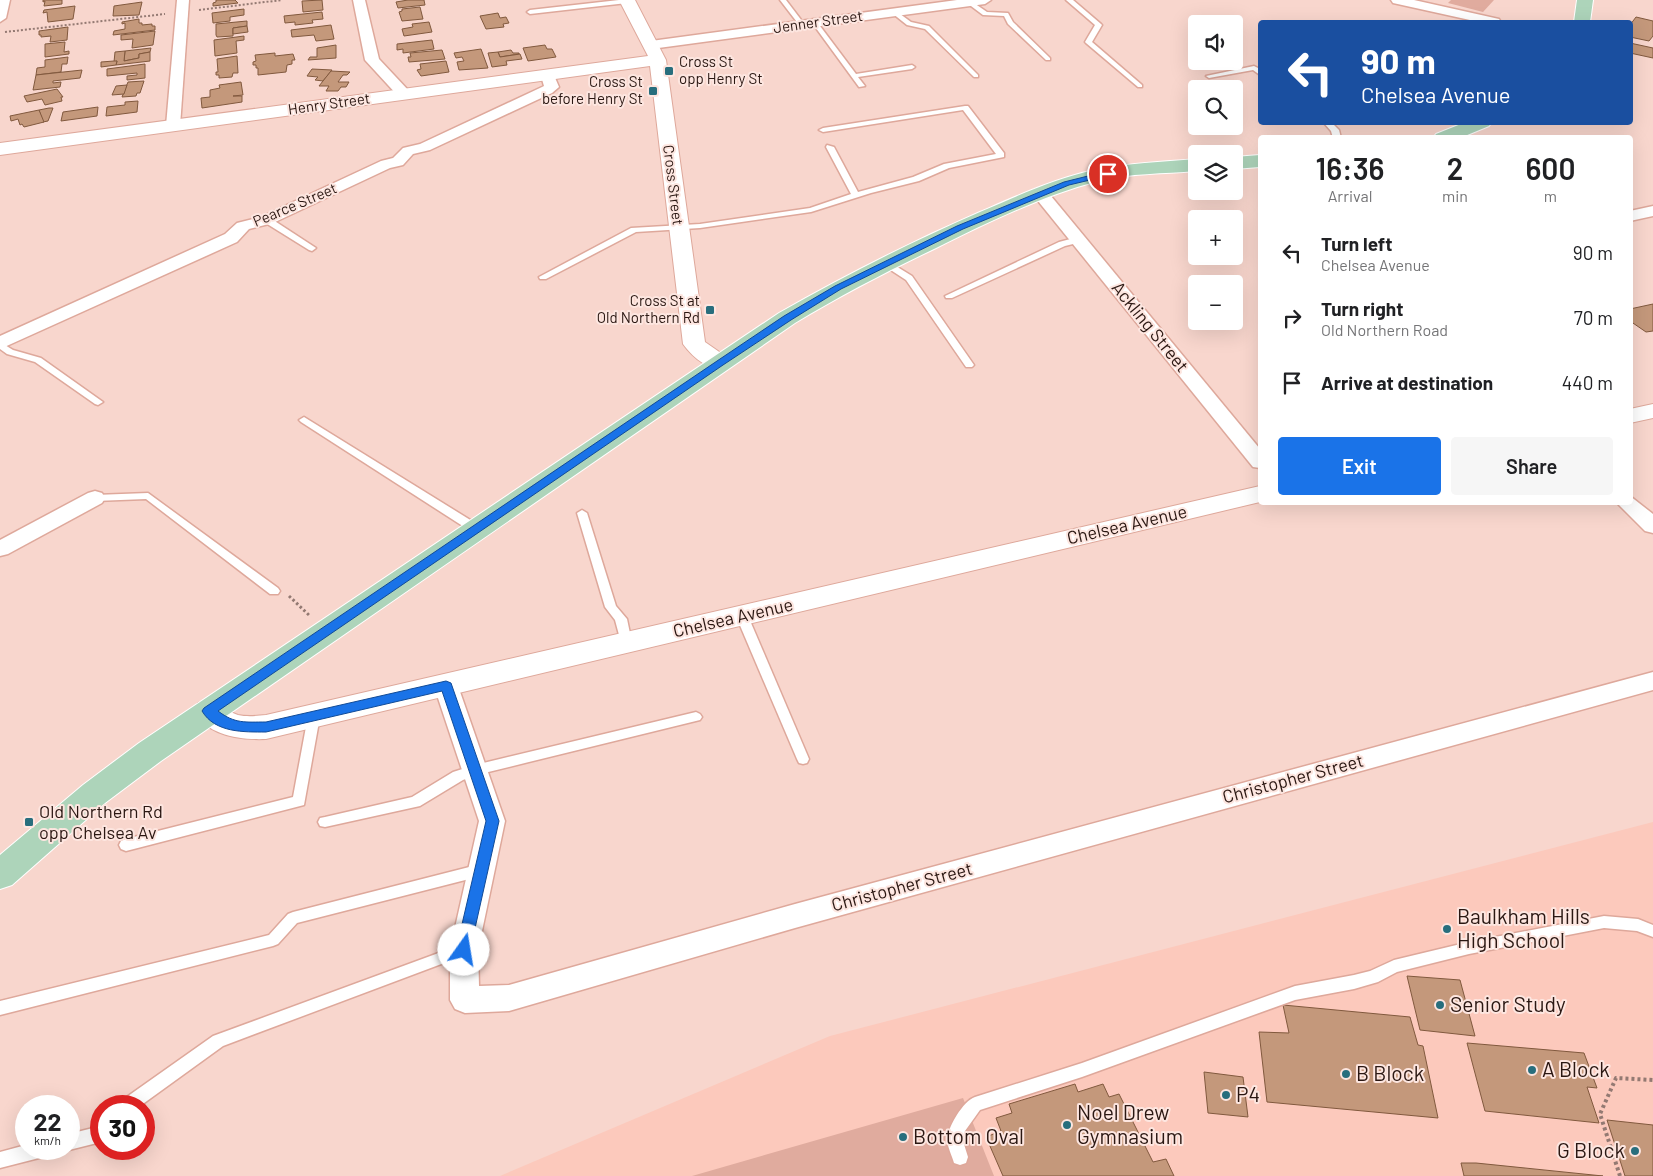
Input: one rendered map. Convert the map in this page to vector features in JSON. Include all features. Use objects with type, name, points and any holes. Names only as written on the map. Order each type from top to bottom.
[{"type":"main road","points":[[1582,20],[1585,0]]},
{"type":"main road","points":[[1450,135],[1475,125]]},
{"type":"main road","points":[[1243,162],[1258,161]]},
{"type":"main road","points":[[0,875],[94,794],[150,752],[720,363],[830,293],[886,263],[1040,193],[1094,176],[1129,170],[1188,166]]},
{"type":"street","points":[[0,18],[4,0]]},
{"type":"street","points":[[359,0],[372,60],[404,94]]},
{"type":"street","name":"Cross Street","points":[[627,0],[655,52],[694,344],[703,353],[720,363]]},
{"type":"street","name":"Jenner Street","points":[[655,52],[809,24],[984,0]]},
{"type":"street","points":[[1397,0],[1485,20]]},
{"type":"street","points":[[173,126],[182,6]]},
{"type":"street","name":"Henry Street","points":[[0,149],[548,76],[655,52]]},
{"type":"street","name":"Pearce Street","points":[[0,344],[231,238],[243,226],[267,220],[386,164],[398,162],[408,151],[425,147],[547,90],[552,87],[548,76]]},
{"type":"street","name":"Ackling Street","points":[[1040,193],[1258,460]]},
{"type":"street","points":[[1633,215],[1653,211]]},
{"type":"street","points":[[1633,415],[1653,411]]},
{"type":"street","name":"Chelsea Avenue","points":[[209,711],[225,723],[251,728],[314,716],[1258,494]]},
{"type":"street","points":[[0,549],[95,498]]},
{"type":"street","points":[[1629,505],[1653,526]]},
{"type":"street","name":"Christopher Street","points":[[446,686],[492,821],[464,950],[465,1000],[510,998],[804,913],[1653,681]]},
{"type":"lane","points":[[530,12],[627,0]]},
{"type":"lane","points":[[783,0],[809,24],[861,86]]},
{"type":"lane","points":[[1069,0],[1099,25],[1088,42],[1140,86]]},
{"type":"lane","points":[[969,2],[985,14],[1006,14],[1010,23],[1048,59]]},
{"type":"lane","points":[[894,12],[909,24],[927,26],[976,76]]},
{"type":"lane","points":[[854,76],[912,67]]},
{"type":"lane","points":[[1209,76],[1254,68],[1258,71]]},
{"type":"lane","points":[[542,277],[634,230],[700,226],[811,210],[916,178],[947,166],[1001,155],[966,108],[823,130]]},
{"type":"lane","points":[[1329,125],[1335,130],[1336,135]]},
{"type":"lane","points":[[830,147],[856,195]]},
{"type":"lane","points":[[267,220],[312,248]]},
{"type":"lane","points":[[949,296],[1062,244],[1078,240]]},
{"type":"lane","points":[[886,263],[909,278],[969,365]]},
{"type":"lane","points":[[0,344],[10,352],[38,360],[98,402]]},
{"type":"lane","points":[[304,420],[476,529]]},
{"type":"lane","points":[[95,498],[148,496],[274,591]]},
{"type":"lane","points":[[582,513],[611,607],[622,619],[626,643]]},
{"type":"lane","points":[[742,616],[803,759]]},
{"type":"lane","points":[[126,845],[299,802],[314,716]]},
{"type":"lane","points":[[325,822],[415,802],[458,776],[475,770],[696,717]]},
{"type":"lane","points":[[0,1008],[273,940],[293,918],[481,870]]},
{"type":"lane","points":[[960,1157],[955,1141],[958,1128],[975,1104],[1082,1070],[1295,993],[1354,982],[1373,977],[1394,966],[1469,948],[1604,922],[1638,925],[1653,930]]},
{"type":"lane","points":[[142,1095],[218,1041],[464,950]]},
{"type":"lane","points":[[0,1160],[15,1156]]},
{"type":"path","points":[[0,33],[182,6],[282,0]]},
{"type":"path","points":[[274,591],[287,595],[311,616]]},
{"type":"path","points":[[1620,1176],[1600,1114],[1616,1078],[1653,1080]]},
{"type":"shaded area","points":[[1451,0],[1494,0],[1483,12],[1448,3]]},
{"type":"shaded area","name":"Baulkham Hills High School","points":[[1653,822],[1653,1176],[500,1176],[830,1036]]},
{"type":"shaded area","name":"Bottom Oval","points":[[963,1098],[994,1176],[692,1176]]},
{"type":"building","points":[[43,0],[62,0],[62,4],[44,6],[45,1],[43,2]]},
{"type":"building","points":[[216,0],[235,0],[238,3],[213,6]]},
{"type":"building","points":[[322,0],[323,10],[303,12],[302,1]]},
{"type":"building","points":[[424,0],[425,5],[398,8],[396,2]]},
{"type":"building","points":[[142,2],[139,15],[113,16],[114,6]]},
{"type":"building","points":[[75,6],[73,19],[48,22],[47,12],[43,13],[44,10]]},
{"type":"building","points":[[420,7],[423,19],[402,21],[399,12],[402,9]]},
{"type":"building","points":[[244,9],[244,15],[230,17],[230,21],[213,23],[212,13]]},
{"type":"building","points":[[322,12],[323,19],[312,20],[313,23],[295,25],[295,22],[285,23],[284,16]]},
{"type":"building","points":[[498,13],[500,18],[506,17],[509,23],[503,24],[504,27],[486,29],[480,16]]},
{"type":"building","points":[[1636,17],[1653,21],[1653,36],[1649,41],[1633,38],[1633,21]]},
{"type":"building","points":[[139,19],[139,23],[142,23],[142,25],[152,24],[152,26],[155,26],[155,30],[113,35],[114,31],[125,29],[125,23],[122,24],[122,22]]},
{"type":"building","points":[[247,21],[247,26],[233,28],[233,36],[217,37],[216,35],[216,24]]},
{"type":"building","points":[[429,22],[432,32],[404,36],[402,29],[413,27],[412,24]]},
{"type":"building","points":[[331,25],[334,39],[316,41],[314,35],[292,37],[291,30]]},
{"type":"building","points":[[247,26],[248,32],[233,34],[233,28]]},
{"type":"building","points":[[68,27],[67,40],[50,42],[51,36],[41,37],[39,35],[39,31]]},
{"type":"building","points":[[155,31],[153,45],[132,48],[133,39],[121,40],[121,35]]},
{"type":"building","points":[[244,36],[244,40],[236,41],[237,53],[215,56],[214,40]]},
{"type":"building","points":[[432,40],[434,49],[403,53],[403,49],[397,50],[397,44]]},
{"type":"building","points":[[65,42],[64,52],[69,51],[69,54],[45,57],[45,44]]},
{"type":"building","points":[[1633,44],[1653,48],[1653,58],[1633,54]]},
{"type":"building","points":[[336,45],[336,58],[308,60],[310,57],[317,57],[317,48]]},
{"type":"building","points":[[545,45],[547,49],[552,49],[556,57],[528,61],[523,48]]},
{"type":"building","points":[[151,48],[150,52],[139,54],[139,58],[124,61],[125,51]]},
{"type":"building","points":[[481,49],[488,68],[459,70],[457,62],[464,61],[462,57],[456,58],[454,53]]},
{"type":"building","points":[[442,50],[445,59],[409,62],[408,57],[411,57],[410,53]]},
{"type":"building","points":[[511,50],[513,53],[519,54],[500,57],[498,52]]},
{"type":"building","points":[[125,51],[124,61],[139,58],[139,54],[150,52],[150,61],[116,65],[117,61],[114,62],[115,52]]},
{"type":"building","points":[[498,52],[500,57],[520,54],[522,59],[506,61],[507,65],[492,67],[488,53]]},
{"type":"building","points":[[275,53],[275,56],[293,54],[295,60],[292,60],[292,64],[287,65],[286,72],[258,75],[258,68],[256,68],[256,65],[253,65],[253,62],[256,61],[255,55]]},
{"type":"building","points":[[237,56],[238,73],[233,73],[232,77],[219,78],[219,75],[216,75],[216,72],[218,72],[217,59]]},
{"type":"building","points":[[68,57],[67,64],[62,64],[61,72],[36,75],[37,68],[45,67],[45,60]]},
{"type":"building","points":[[117,61],[116,65],[101,67],[101,62]]},
{"type":"building","points":[[446,61],[449,72],[421,76],[417,70],[421,69],[420,64]]},
{"type":"building","points":[[145,64],[145,78],[127,80],[127,76],[137,75],[137,73],[107,76],[107,69]]},
{"type":"building","points":[[312,69],[332,70],[323,81],[315,80],[318,77],[307,76]]},
{"type":"building","points":[[82,70],[80,78],[53,81],[53,83],[61,82],[60,87],[33,90],[36,75]]},
{"type":"building","points":[[331,71],[350,72],[347,75],[343,75],[338,82],[349,82],[346,87],[341,87],[338,91],[326,91],[329,86],[319,86]]},
{"type":"building","points":[[144,81],[140,93],[137,93],[136,96],[122,97],[128,82]]},
{"type":"building","points":[[241,82],[243,95],[233,96],[242,96],[242,102],[202,108],[201,98],[210,97],[210,90],[220,88],[219,85]]},
{"type":"building","points":[[127,85],[124,94],[112,95],[116,86]]},
{"type":"building","points":[[57,89],[63,97],[61,97],[62,101],[45,105],[42,99],[27,102],[24,96]]},
{"type":"building","points":[[138,101],[137,112],[106,116],[107,107]]},
{"type":"building","points":[[98,107],[97,116],[61,121],[63,112]]},
{"type":"building","points":[[53,108],[48,121],[43,122],[39,110]]},
{"type":"building","points":[[39,110],[44,122],[24,127],[22,124],[20,125],[18,119],[11,121],[10,116]]},
{"type":"building","points":[[1653,304],[1653,331],[1646,332],[1633,323],[1633,308]]},
{"type":"building","name":"Senior Study","points":[[1407,976],[1460,980],[1475,1036],[1420,1030]]},
{"type":"building","name":"B Block","points":[[1283,1005],[1410,1017],[1418,1045],[1423,1046],[1438,1118],[1267,1102],[1259,1032],[1289,1033]]},
{"type":"building","name":"A Block","points":[[1467,1043],[1584,1053],[1597,1088],[1587,1087],[1599,1123],[1485,1111]]},
{"type":"building","name":"P4","points":[[1204,1072],[1243,1077],[1248,1117],[1208,1113]]},
{"type":"building","name":"Noel Drew Gymnasium","points":[[1075,1084],[1078,1092],[1103,1084],[1109,1097],[1119,1094],[1153,1162],[1166,1159],[1174,1176],[1003,1176],[986,1137],[1001,1131],[996,1118],[1012,1113],[1009,1104]]},
{"type":"building","name":"G Block","points":[[1607,1120],[1653,1125],[1653,1176],[1625,1176]]},
{"type":"building","points":[[1461,1163],[1476,1163],[1603,1176],[1464,1176]]},
{"type":"place","name":"Cross St opp Henry St","points":[[669,71]]},
{"type":"place","name":"Cross St before Henry St","points":[[653,91]]},
{"type":"place","name":"Cross St at Old Northern Rd","points":[[710,310]]},
{"type":"place","name":"Old Northern Rd opp Chelsea Av","points":[[29,822]]},
{"type":"place","name":"Baulkham Hills High School","points":[[1447,929]]},
{"type":"place","name":"Senior Study","points":[[1440,1005]]},
{"type":"place","name":"A Block","points":[[1532,1070]]},
{"type":"place","name":"B Block","points":[[1346,1074]]},
{"type":"place","name":"P4","points":[[1226,1095]]},
{"type":"place","name":"Noel Drew Gymnasium","points":[[1067,1125]]},
{"type":"place","name":"Bottom Oval","points":[[903,1137]]},
{"type":"place","name":"G Block","points":[[1635,1151]]},
{"type":"route","points":[[464,950],[492,821],[446,686],[266,727],[238,727],[225,723],[209,711],[720,363],[788,318],[838,288],[960,228],[1040,193],[1066,183],[1108,174]]}]
